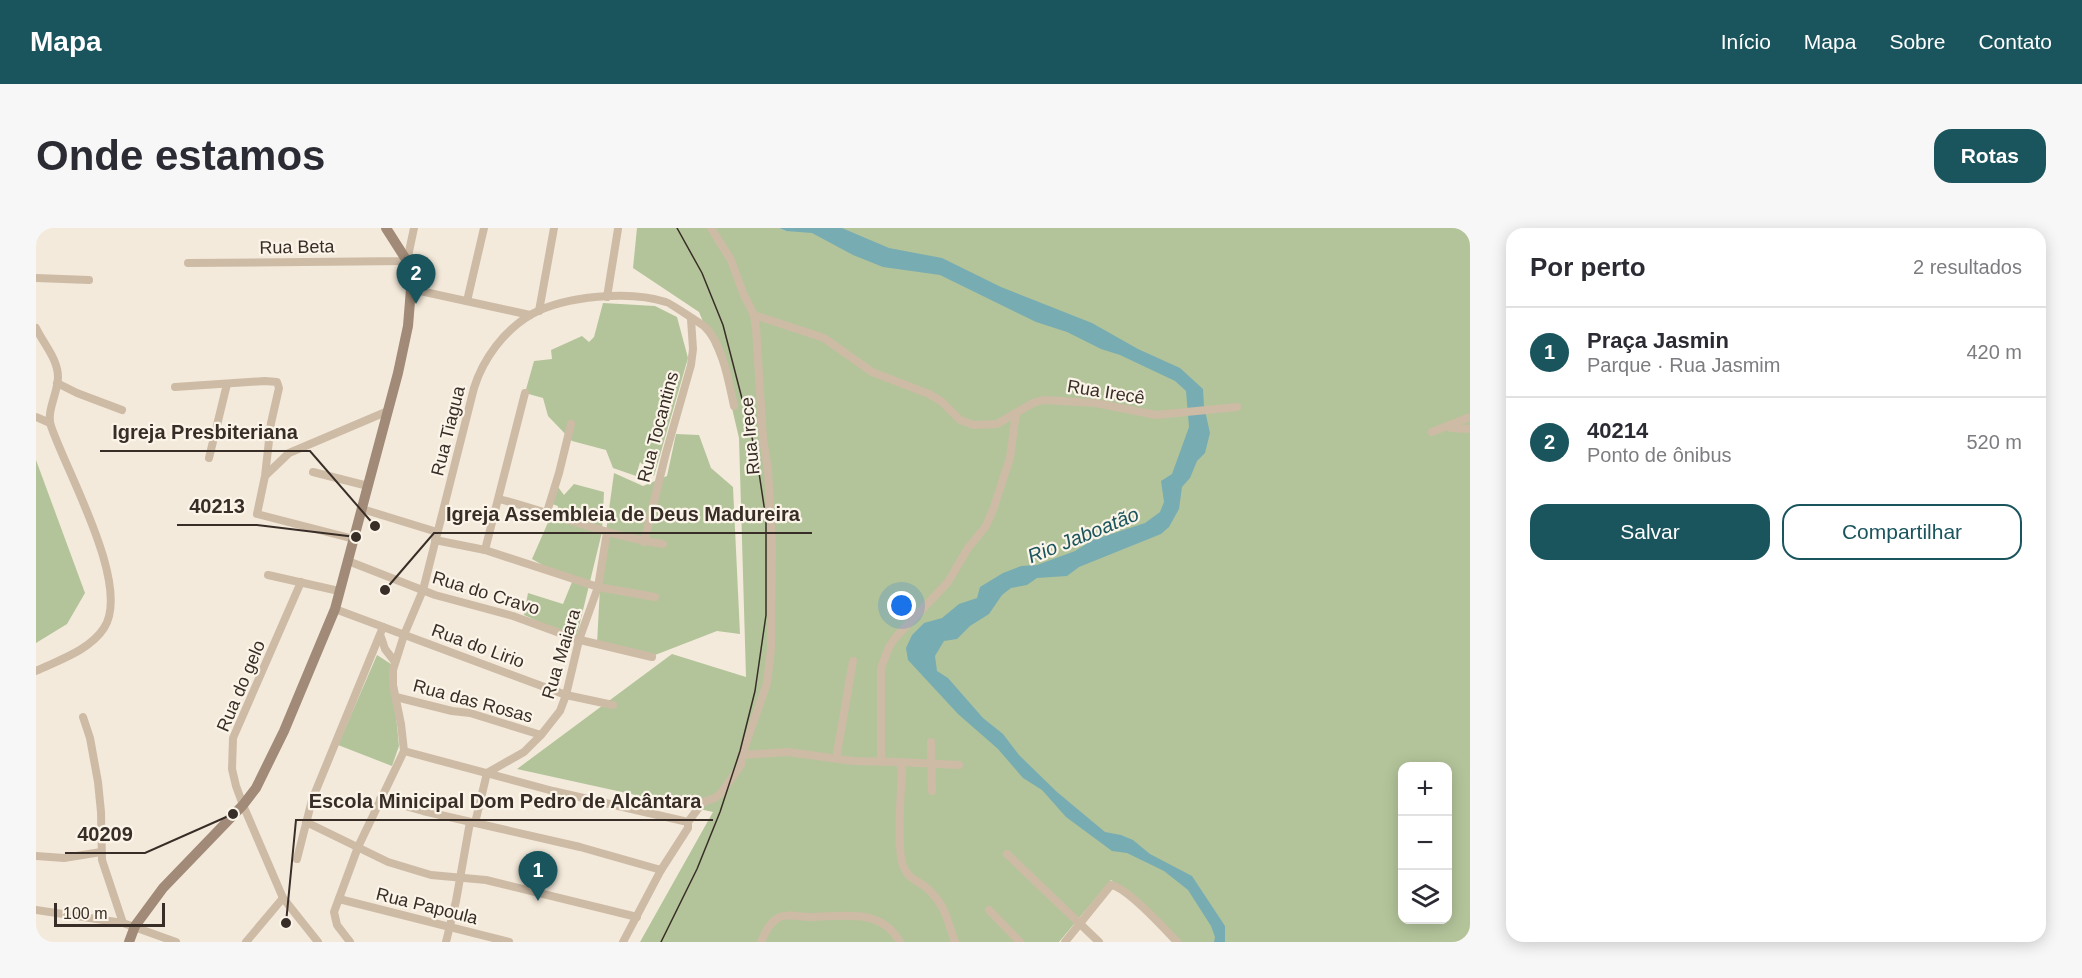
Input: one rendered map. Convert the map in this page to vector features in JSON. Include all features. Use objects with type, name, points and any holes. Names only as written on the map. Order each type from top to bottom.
[{"type":"main road","points":[[129,942],[135,926],[174,875],[243,805],[256,788],[335,609],[405,346],[411,306],[407,261],[386,228]]},
{"type":"street","points":[[407,261],[414,228]]},
{"type":"street","points":[[467,301],[484,228]]},
{"type":"street","points":[[540,311],[554,228]]},
{"type":"street","name":"Rua Irece","points":[[623,942],[661,870],[688,828],[688,822],[703,802],[721,793],[741,765],[742,755],[767,683],[771,648],[772,536],[754,315],[730,260],[711,228]]},
{"type":"street","points":[[607,297],[618,229]]},
{"type":"street","name":"Rua Beta","points":[[188,263],[407,261]]},
{"type":"street","points":[[36,278],[90,280]]},
{"type":"street","points":[[411,290],[530,315],[584,299],[642,298],[668,302],[704,326],[711,335],[726,369],[734,406]]},
{"type":"street","name":"Rua Tiagua","points":[[404,751],[393,679],[395,662],[423,590],[474,388],[481,369],[494,348],[530,315]]},
{"type":"street","name":"Rua Irecê","points":[[754,315],[824,338],[872,372],[929,394],[941,401],[966,424],[981,426],[997,424],[1032,403],[1055,400],[1096,403],[1156,415],[1237,407]]},
{"type":"street","name":"Rua Tocantins","points":[[644,542],[691,365],[693,349],[691,319]]},
{"type":"street","points":[[36,328],[56,368],[58,377],[50,423],[100,547],[112,588],[109,618],[96,637],[71,654],[36,671]]},
{"type":"street","points":[[175,387],[277,382],[279,388],[271,423],[266,476],[257,514],[354,539]]},
{"type":"street","points":[[57,383],[122,410]]},
{"type":"street","points":[[209,458],[227,384]]},
{"type":"street","points":[[485,550],[525,393]]},
{"type":"street","points":[[266,476],[289,453],[388,411]]},
{"type":"street","points":[[881,762],[881,668],[889,647],[948,582],[968,548],[986,526],[1010,458],[1016,413]]},
{"type":"street","points":[[36,417],[50,423]]},
{"type":"street","points":[[1432,432],[1470,417]]},
{"type":"street","points":[[547,512],[571,424]]},
{"type":"street","points":[[1447,427],[1470,429]]},
{"type":"street","points":[[313,472],[368,486]]},
{"type":"street","points":[[499,498],[607,532],[644,542],[663,544]]},
{"type":"street","points":[[362,509],[437,531]]},
{"type":"street","name":"Rua Maiara","points":[[487,773],[524,752],[560,711],[579,640],[598,587],[607,532]]},
{"type":"street","points":[[435,540],[485,550],[598,587],[655,597]]},
{"type":"street","name":"Rua do Cravo","points":[[348,561],[423,590],[513,616],[579,640],[652,657]]},
{"type":"street","points":[[268,575],[339,591]]},
{"type":"street","name":"Rua do gelo","points":[[301,582],[233,738],[232,769],[243,805],[283,898],[318,942]]},
{"type":"street","name":"Rua do Lirio","points":[[335,609],[566,695],[613,705]]},
{"type":"street","points":[[297,859],[312,800],[381,637],[383,627]]},
{"type":"street","points":[[381,637],[385,649],[395,662]]},
{"type":"street","points":[[836,759],[853,661]]},
{"type":"street","name":"Rua das Rosas","points":[[396,697],[453,711],[470,712],[541,735]]},
{"type":"street","points":[[83,717],[95,760],[98,782],[101,812],[100,852],[123,923]]},
{"type":"street","points":[[932,742],[930,765],[932,791]]},
{"type":"street","points":[[350,942],[337,925],[334,912],[358,847],[404,751],[688,822]]},
{"type":"street","points":[[742,755],[788,752],[836,759],[959,765]]},
{"type":"street","points":[[899,762],[902,770],[900,847],[902,866],[911,879],[927,887],[943,905],[955,942]]},
{"type":"street","points":[[446,942],[473,822],[487,773]]},
{"type":"street","points":[[380,799],[661,870]]},
{"type":"street","points":[[306,822],[388,862],[431,876],[486,880],[637,916]]},
{"type":"street","points":[[36,856],[64,858],[100,852]]},
{"type":"street","points":[[1007,854],[1099,942]]},
{"type":"street","points":[[1065,942],[1111,885],[1117,886],[1129,896],[1177,942]]},
{"type":"street","points":[[246,942],[283,898]]},
{"type":"street","name":"Rua Papoula","points":[[339,899],[509,942]]},
{"type":"street","points":[[36,910],[123,923],[176,942]]},
{"type":"street","points":[[989,910],[1020,942]]},
{"type":"street","points":[[761,942],[773,922],[782,916],[862,915],[880,921],[894,932],[900,942]]},
{"type":"green space","points":[[637,228],[779,228],[786,231],[790,228],[1470,228],[1470,942],[1177,942],[1111,880],[1059,942],[640,942],[713,812],[517,769],[672,654],[746,677],[739,438],[723,370],[699,312],[633,268]]},
{"type":"green space","points":[[603,303],[655,306],[677,317],[688,358],[654,476],[640,462],[636,476],[613,468],[606,450],[572,441],[548,416],[543,398],[525,393],[534,361],[552,359],[551,350],[582,336],[589,342],[594,337]]},
{"type":"green space","points":[[676,434],[699,435],[711,468],[733,487],[740,634],[717,631],[655,655],[597,644],[601,568],[614,473],[643,486],[667,476]]},
{"type":"green space","points":[[36,460],[85,593],[67,624],[36,643]]},
{"type":"green space","points":[[574,484],[604,492],[602,532],[576,639],[524,615],[528,593],[563,604],[572,582],[532,559],[549,520],[557,522],[558,506],[549,503],[558,487],[564,495]]},
{"type":"green space","points":[[377,655],[391,664],[399,746],[392,766],[338,745]]},
{"type":"water","points":[[779,228],[842,228],[889,248],[942,258],[1001,287],[1092,323],[1138,349],[1180,368],[1203,389],[1210,433],[1205,453],[1197,461],[1190,478],[1182,487],[1179,509],[1169,527],[1161,534],[1079,567],[1067,576],[1037,578],[1027,585],[1011,588],[1002,595],[989,614],[970,626],[957,639],[944,641],[935,656],[937,671],[948,678],[983,718],[1003,734],[1019,755],[1057,792],[1105,832],[1133,840],[1150,854],[1192,876],[1225,926],[1225,942],[1214,942],[1215,937],[1211,926],[1188,890],[1164,871],[1127,853],[1112,851],[1066,817],[1042,790],[1023,778],[998,749],[958,714],[908,660],[906,648],[912,635],[924,623],[942,618],[959,604],[977,598],[980,587],[1003,573],[1021,566],[1037,565],[1075,551],[1093,540],[1145,523],[1160,512],[1164,502],[1161,481],[1172,474],[1189,427],[1186,391],[1175,381],[1120,355],[1101,349],[1067,332],[1036,322],[940,275],[883,267],[853,255],[812,233],[786,231]]},
{"type":"tram line","points":[[661,942],[697,869],[720,812],[740,751],[755,691],[766,615],[766,519],[756,453],[723,325],[702,273],[677,228]]},
{"type":"place","name":"40214","points":[[416,304]]},
{"type":"place","name":"Igreja Presbiteriana","points":[[375,526]]},
{"type":"place","name":"40213","points":[[356,537]]},
{"type":"place","name":"Igreja Assembleia de Deus Madureira","points":[[385,590]]},
{"type":"place","name":"40209","points":[[233,814]]},
{"type":"place","name":"Praça Jasmin","points":[[538,901]]},
{"type":"place","name":"Escola Minicipal Dom Pedro de Alcântara","points":[[286,923]]},
{"type":"water label","name":"Rio Jaboatão","points":[[1083,535]]}]
